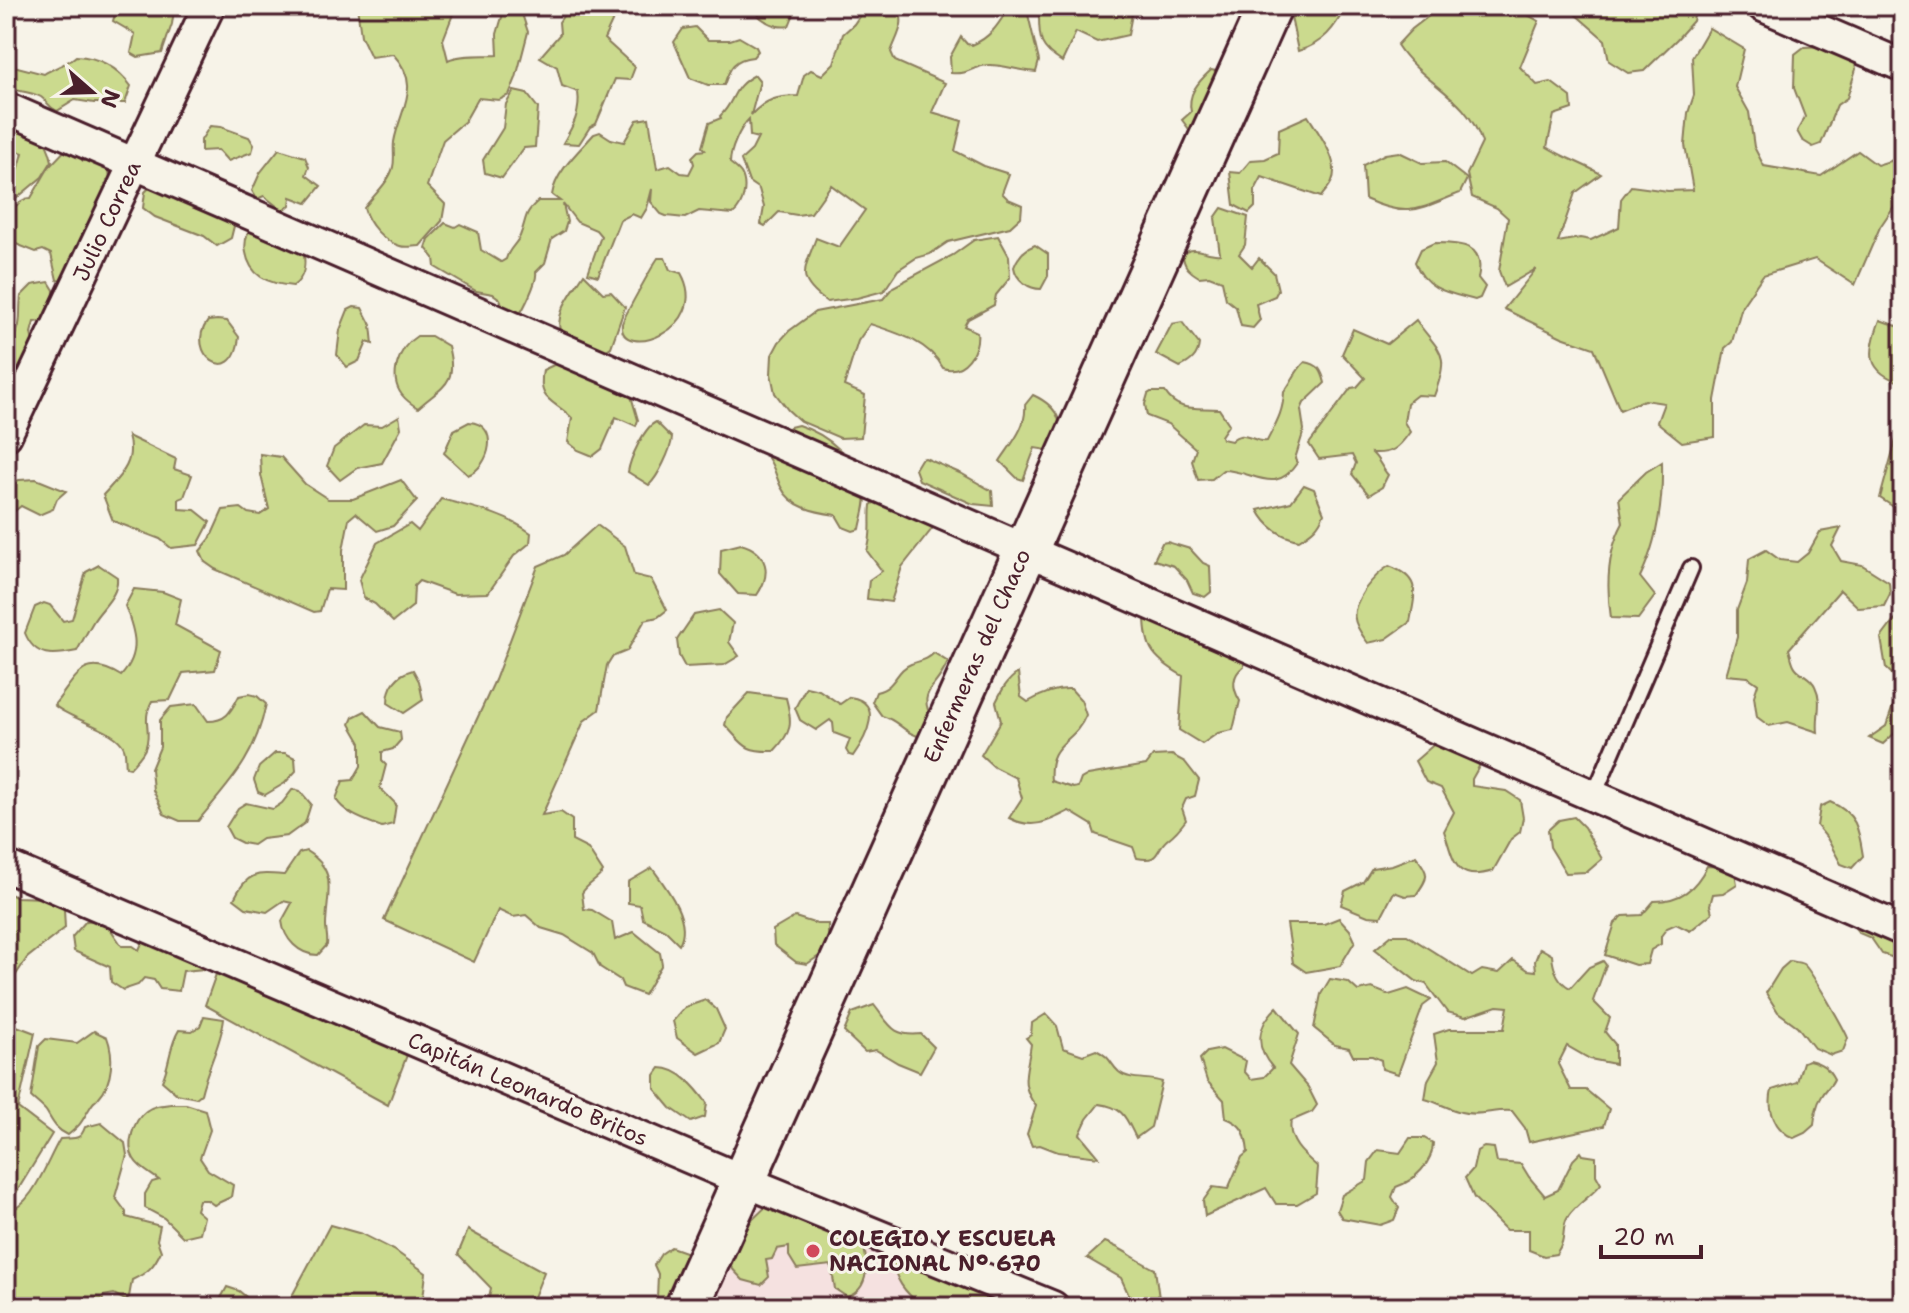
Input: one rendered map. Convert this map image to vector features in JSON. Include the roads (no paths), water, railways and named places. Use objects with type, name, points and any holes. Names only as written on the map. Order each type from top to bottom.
[{"type":"main road","name":"Enfermeras del Chaco","points":[[687,1307],[1270,6]]},
{"type":"street","name":"Julio Correa","points":[[6,435],[209,6]]},
{"type":"street","points":[[1763,6],[1903,66]]},
{"type":"street","points":[[6,108],[1903,930]]},
{"type":"street","name":"Capitán Leonardo Britos","points":[[6,866],[742,1180],[1053,1307]]},
{"type":"lane","points":[[1594,795],[1691,568]]},
{"type":"place","name":"COLEGIO Y ESCUELA NACIONAL N° 670","points":[[813,1251]]}]
